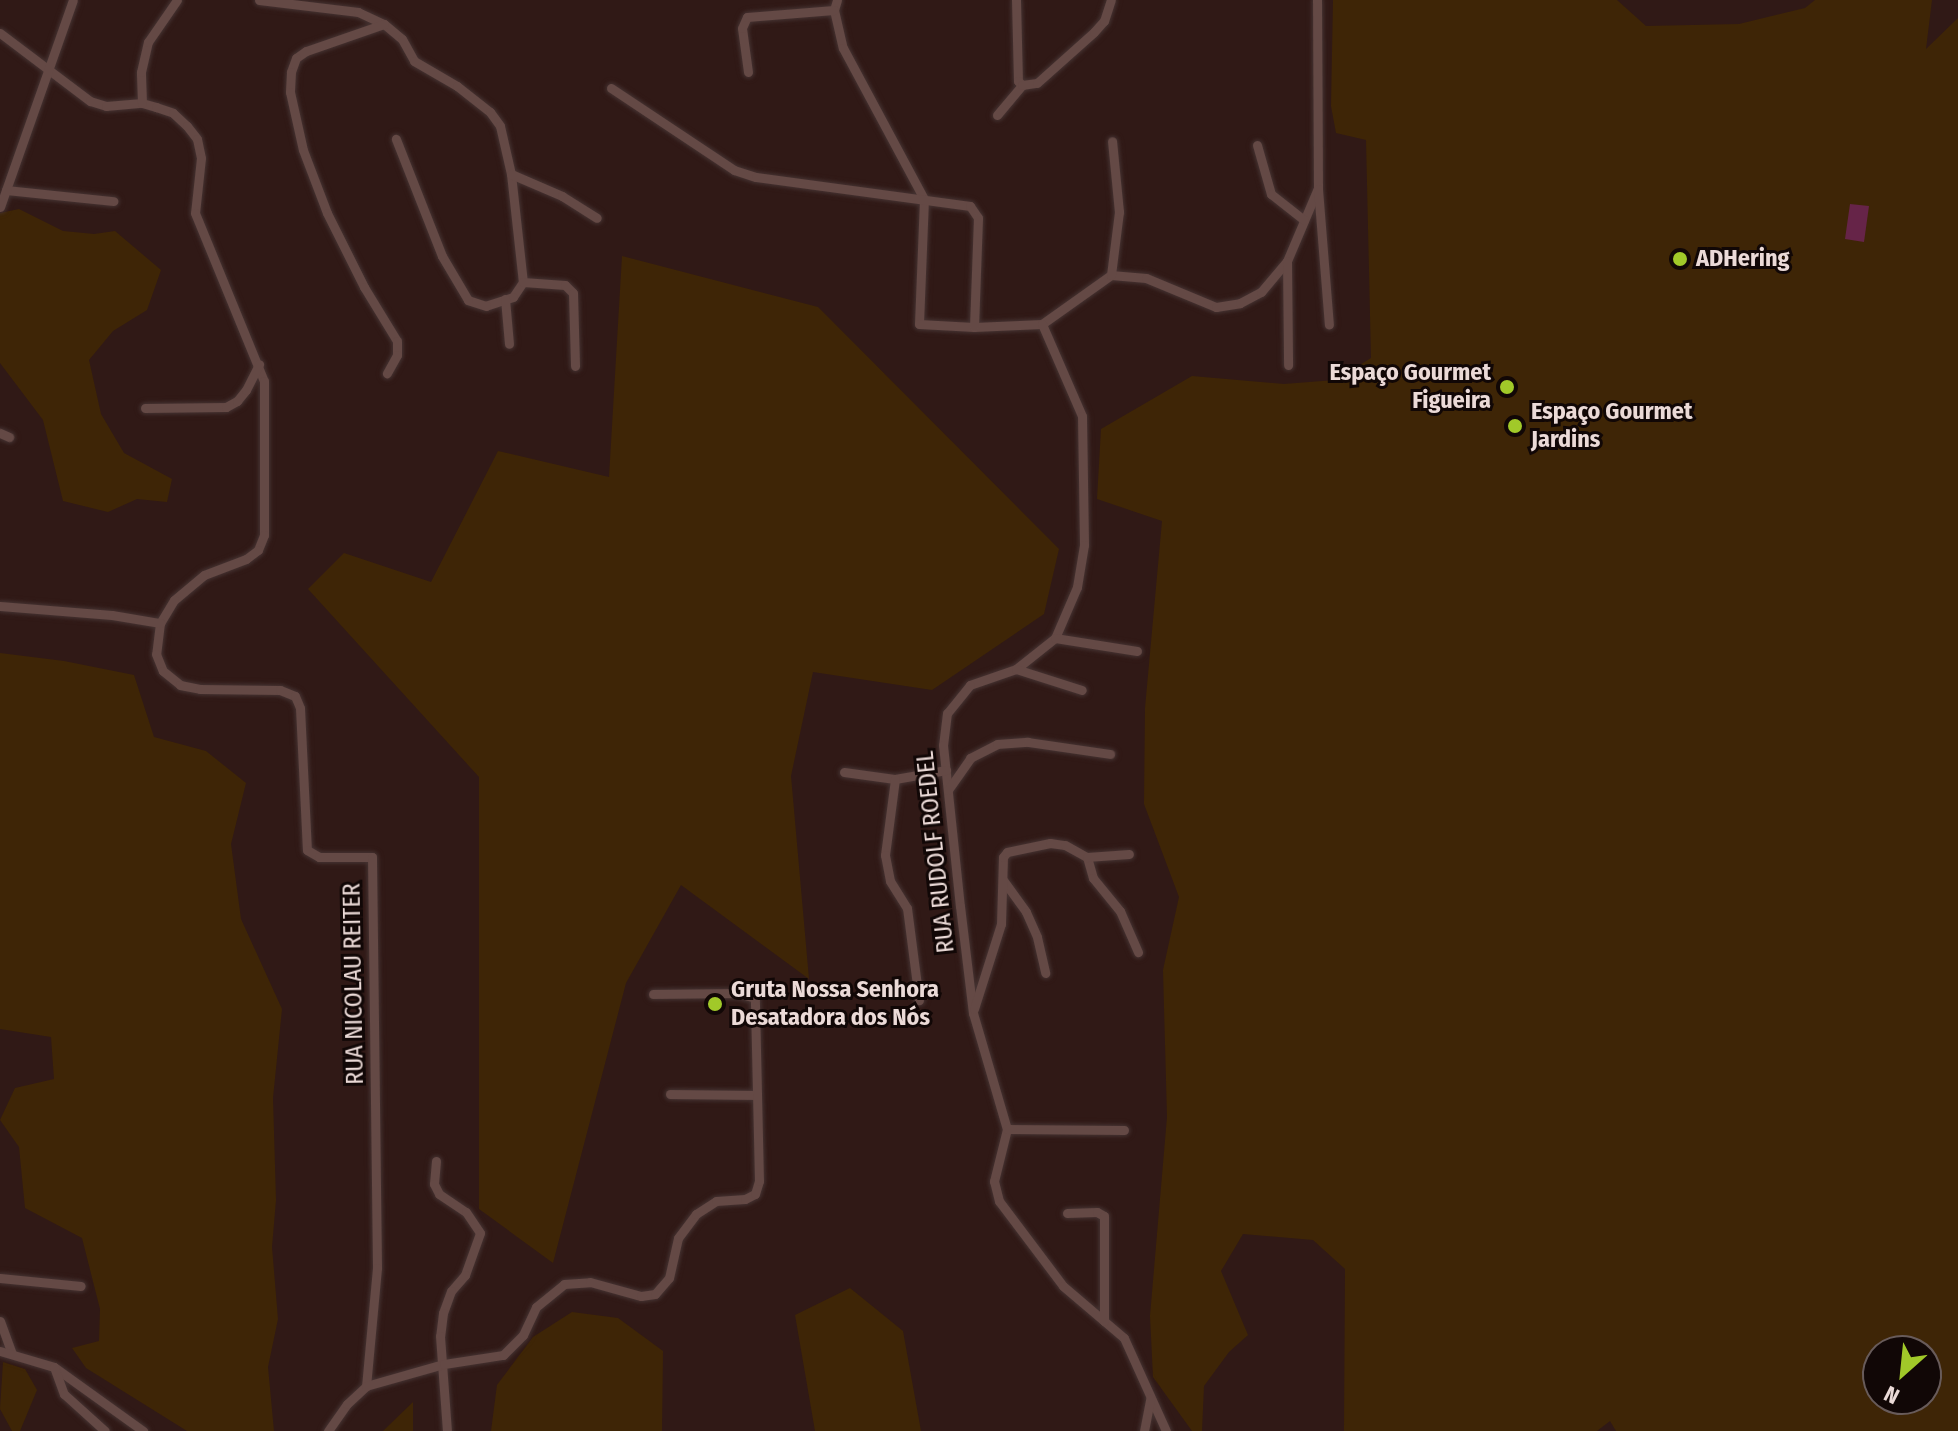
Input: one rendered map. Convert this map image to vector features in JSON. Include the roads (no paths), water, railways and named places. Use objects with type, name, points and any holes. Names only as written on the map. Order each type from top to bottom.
[{"type":"street","points":[[0,207],[46,69],[73,0]]},
{"type":"street","points":[[142,103],[141,72],[148,42],[177,0]]},
{"type":"street","points":[[259,0],[358,12],[384,24],[402,39],[414,61],[457,86],[490,112],[500,126],[511,174],[523,282],[520,291],[486,306],[476,306],[468,300],[442,256],[396,139]]},
{"type":"street","points":[[1016,0],[1018,81],[1022,85]]},
{"type":"street","points":[[997,115],[1022,85],[1037,83],[1094,32],[1104,21],[1111,0]]},
{"type":"street","points":[[1317,0],[1318,188],[1329,325]]},
{"type":"street","points":[[748,72],[742,28],[747,17],[835,5],[843,48],[924,199],[919,324],[974,327],[1042,324],[1111,275],[1146,278],[1216,307],[1240,303],[1261,292],[1287,261],[1318,188]]},
{"type":"street","points":[[384,24],[306,51],[296,58],[291,72],[290,92],[303,150],[327,213],[364,287],[397,341],[397,355],[387,373]]},
{"type":"street","points":[[0,33],[90,101],[106,106],[142,103],[173,113],[197,139],[201,158],[195,213],[259,364],[266,400],[264,535],[258,550],[246,559],[190,583],[174,600],[160,623],[112,615],[0,606]]},
{"type":"street","points":[[611,88],[734,170],[756,177],[970,206],[978,218],[974,327]]},
{"type":"street","points":[[1111,275],[1119,212],[1112,141]]},
{"type":"street","points":[[1257,145],[1271,194],[1304,220]]},
{"type":"street","points":[[511,174],[562,196],[597,218]]},
{"type":"street","points":[[6,190],[113,201]]},
{"type":"street","points":[[1287,261],[1288,365]]},
{"type":"street","points":[[523,282],[565,285],[573,293],[575,366]]},
{"type":"street","points":[[505,299],[509,344]]},
{"type":"street","name":"RUA RUDOLF ROEDEL","points":[[1007,1129],[973,1013],[947,791],[945,722],[951,704],[981,679],[1016,669],[1055,638],[1077,587],[1084,545],[1082,416],[1042,324]]},
{"type":"street","points":[[145,408],[226,407],[246,390],[259,364]]},
{"type":"street","name":"RUA NICOLAU REITER","points":[[160,623],[156,654],[163,671],[180,685],[200,689],[280,690],[295,696],[300,708],[307,850],[319,857],[372,857],[377,1268],[366,1386]]},
{"type":"street","points":[[1055,638],[1137,651]]},
{"type":"street","points":[[1016,669],[1082,690]]},
{"type":"street","points":[[947,791],[970,758],[997,744],[1028,742],[1110,754]]},
{"type":"street","points":[[844,772],[895,779],[946,770]]},
{"type":"street","points":[[895,779],[885,855],[890,881],[907,908],[919,1000]]},
{"type":"street","points":[[973,1013],[1001,924],[1003,857],[1015,849],[1050,843],[1065,845],[1087,857],[1129,854]]},
{"type":"street","points":[[1087,857],[1093,878],[1120,911],[1138,952]]},
{"type":"street","points":[[1003,880],[1026,912],[1037,937],[1045,973]]},
{"type":"street","points":[[328,1431],[347,1404],[366,1386],[444,1364],[503,1355],[516,1346],[536,1307],[564,1284],[590,1282],[641,1296],[655,1294],[664,1287],[678,1238],[696,1214],[716,1201],[745,1199],[755,1194],[759,1181],[755,998],[737,993],[653,994]]},
{"type":"street","points":[[670,1094],[756,1095]]},
{"type":"street","points":[[1124,1130],[1007,1129],[994,1181],[999,1201],[1063,1286],[1124,1338],[1166,1431]]},
{"type":"street","points":[[436,1161],[434,1184],[439,1194],[466,1212],[480,1233],[465,1275],[451,1291],[443,1313],[447,1431]]},
{"type":"street","points":[[1067,1213],[1097,1212],[1104,1216],[1104,1321]]},
{"type":"street","points":[[0,1278],[81,1286]]},
{"type":"street","points":[[0,1321],[12,1354]]},
{"type":"street","points":[[0,1351],[54,1367],[143,1431]]},
{"type":"street","points":[[54,1367],[64,1394],[105,1431]]},
{"type":"street","points":[[1144,1431],[1151,1398]]},
{"type":"place","name":"ADHering","points":[[1680,259]]},
{"type":"place","name":"Espaço Gourmet Figueira","points":[[1507,387]]},
{"type":"place","name":"Espaço Gourmet Jardins","points":[[1515,426]]},
{"type":"place","name":"Gruta Nossa Senhora Desatadora dos Nós","points":[[715,1004]]}]
